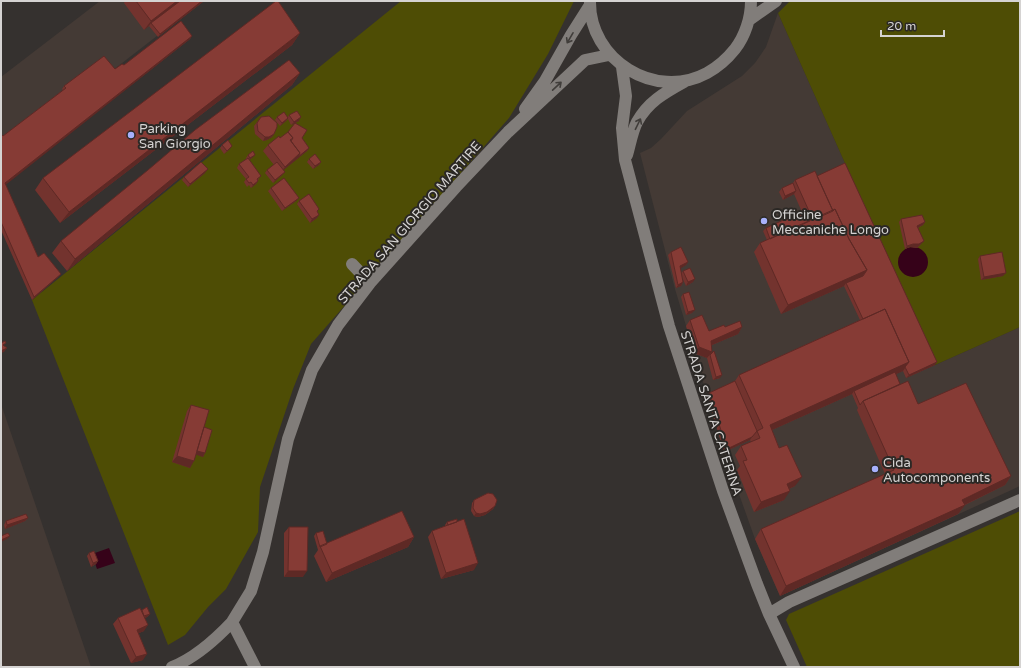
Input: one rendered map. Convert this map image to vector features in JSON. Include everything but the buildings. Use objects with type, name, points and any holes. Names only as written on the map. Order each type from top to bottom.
[{"type":"street","points":[[625,160],[637,123],[649,106],[660,96],[685,81],[707,73],[726,60],[740,42],[749,20],[751,1]]},
{"type":"street","points":[[749,20],[776,1]]},
{"type":"street","points":[[590,3],[592,19],[596,32],[609,55],[622,67],[640,76],[662,82],[685,81]]},
{"type":"street","name":"STRADA SAN GIORGIO MARTIRE","points":[[508,132],[545,81],[590,3]]},
{"type":"street","name":"STRADA SAN GIORGIO MARTIRE","points":[[172,667],[180,664],[212,642],[232,622],[251,591],[263,552],[288,439],[312,370],[338,325],[370,283],[456,187],[508,132],[585,60],[609,55]]},
{"type":"street","name":"STRADA SANTA CATERINA","points":[[622,67],[626,96],[622,128],[625,160],[669,326],[723,491],[769,614],[794,667]]},
{"type":"street","points":[[352,264],[370,283]]},
{"type":"street","points":[[769,614],[789,602],[1020,500]]},
{"type":"street","points":[[232,622],[255,667]]},
{"type":"shaded area","points":[[100,1],[202,1],[1,157],[1,77]]},
{"type":"shaded area","points":[[401,1],[574,1],[548,54],[509,118],[311,344],[293,389],[260,487],[258,532],[226,589],[208,607],[185,635],[168,645],[32,300]]},
{"type":"shaded area","points":[[790,1],[1020,1],[1020,327],[935,365],[778,13]]},
{"type":"shaded area","points":[[778,13],[935,365],[1020,327],[1020,486],[780,596],[755,539],[724,452],[675,289],[640,153],[651,148],[687,111],[742,76],[755,63],[766,47]]},
{"type":"shaded area","points":[[913,247],[924,251],[928,262],[924,273],[913,277],[902,273],[898,262],[902,251]]},
{"type":"shaded area","points":[[1,404],[91,667],[1,667]]},
{"type":"shaded area","points":[[1020,511],[1020,667],[807,667],[786,620],[789,614]]},
{"type":"shaded area","points":[[109,548],[115,563],[97,569],[92,554]]},
{"type":"place","name":"Parking San Giorgio","points":[[131,135]]},
{"type":"place","name":"Officine Meccaniche Longo","points":[[764,221]]},
{"type":"place","name":"Cida Autocomponents","points":[[875,469]]}]
